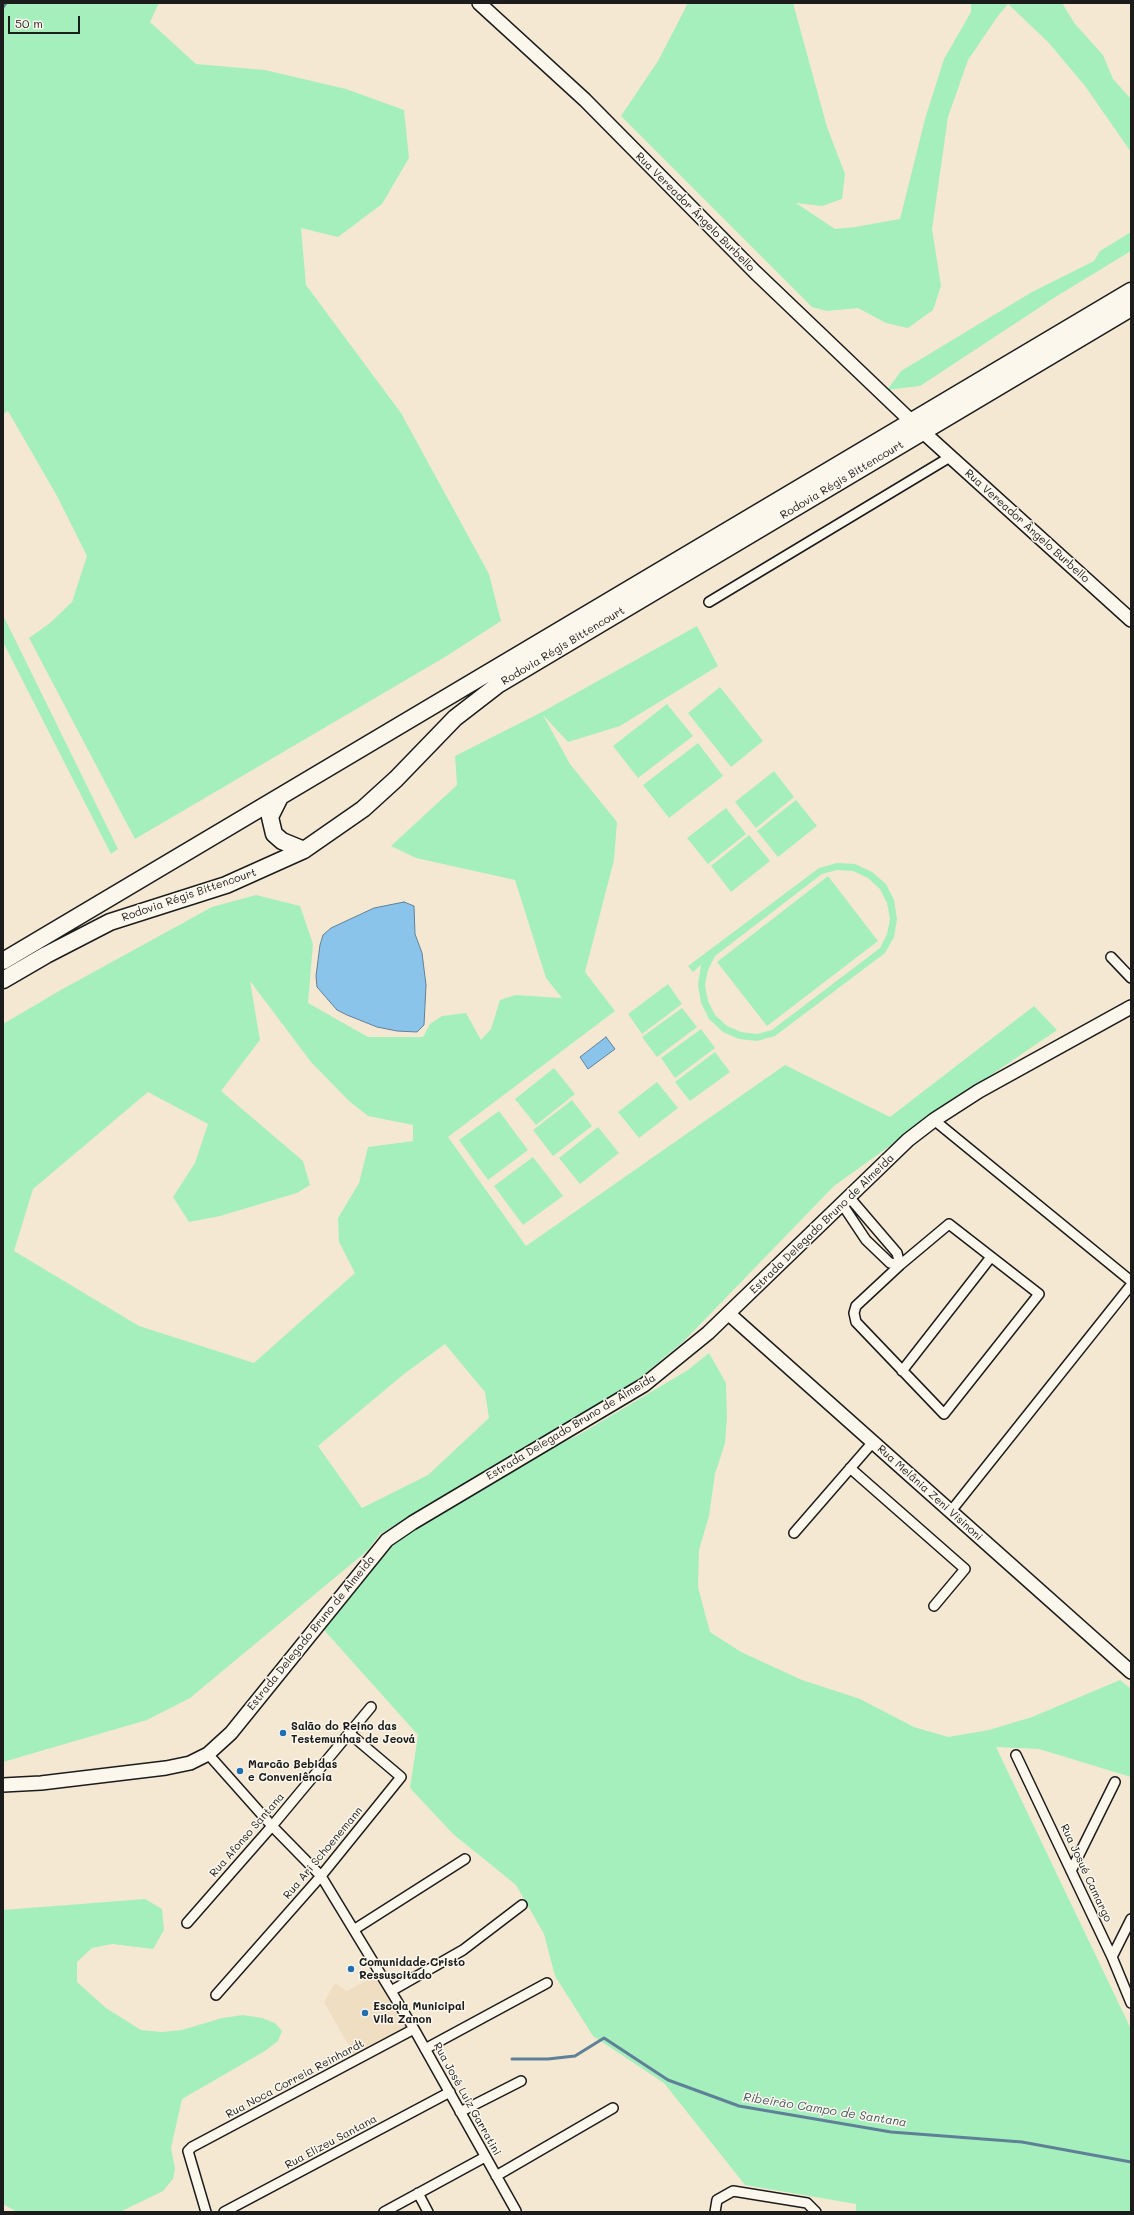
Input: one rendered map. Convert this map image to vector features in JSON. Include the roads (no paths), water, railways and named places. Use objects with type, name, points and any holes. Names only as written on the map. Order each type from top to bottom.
[{"type":"highway","name":"Rodovia Régis Bittencourt","points":[[3,961],[1131,291]]},
{"type":"highway","name":"Rodovia Régis Bittencourt","points":[[3,980],[46,955],[110,922],[226,885],[304,850],[343,825],[369,804],[455,718],[498,684],[1131,308]]},
{"type":"highway","points":[[280,796],[270,817],[274,834],[282,841],[304,850]]},
{"type":"main road","name":"Rua Vereador Ângelo Burbello","points":[[479,3],[585,100],[751,268],[911,421]]},
{"type":"main road","name":"Rua Vereador Ângelo Burbello","points":[[923,432],[1131,620]]},
{"type":"main road","name":"Estrada Delegado Bruno de Almeida","points":[[3,1785],[41,1783],[166,1768],[190,1763],[208,1754],[231,1733],[387,1540],[412,1523],[644,1385],[688,1351],[729,1314],[908,1140],[934,1120],[979,1092],[1131,1007]]},
{"type":"main road","name":"Rua Melânia Zeni Visinoni","points":[[729,1314],[1131,1672]]},
{"type":"street","points":[[709,602],[950,456]]},
{"type":"street","points":[[1111,957],[1131,978]]},
{"type":"street","points":[[934,1120],[1131,1281]]},
{"type":"street","points":[[846,1200],[897,1253],[900,1264]]},
{"type":"street","points":[[846,1200],[866,1240],[890,1263],[900,1264]]},
{"type":"street","points":[[949,1224],[991,1257],[1039,1294],[944,1414],[856,1322],[854,1313],[856,1306],[900,1264],[949,1224]]},
{"type":"street","points":[[902,1371],[991,1257]]},
{"type":"street","points":[[951,1511],[1131,1286]]},
{"type":"street","points":[[794,1533],[873,1442]]},
{"type":"street","points":[[850,1468],[965,1569],[934,1606]]},
{"type":"street","name":"Rua Afonso Santana","points":[[187,1923],[272,1826],[371,1707]]},
{"type":"street","name":"Rua Ari Schoenemann","points":[[216,1995],[321,1876],[401,1777],[349,1733]]},
{"type":"street","name":"Rua José Luiz Garratini","points":[[208,1754],[272,1826],[321,1876],[414,2029],[516,2210]]},
{"type":"street","name":"Rua Josué Camargo","points":[[1016,1754],[1112,1957],[1131,2003]]},
{"type":"street","points":[[1071,1870],[1115,1782]]},
{"type":"street","points":[[354,1929],[465,1858]]},
{"type":"street","points":[[391,1991],[463,1950],[522,1905]]},
{"type":"street","points":[[1112,1957],[1131,1919]]},
{"type":"street","points":[[425,2049],[547,1983]]},
{"type":"street","name":"Rua Noca Correia Reinhardt","points":[[206,2212],[188,2151],[192,2146],[414,2029]]},
{"type":"street","points":[[460,2112],[521,2080]]},
{"type":"street","name":"Rua Elizeu Santana","points":[[224,2212],[450,2092]]},
{"type":"street","points":[[496,2176],[613,2108]]},
{"type":"street","points":[[384,2212],[485,2157]]},
{"type":"street","points":[[715,2212],[716,2200],[733,2191],[807,2203],[816,2212]]},
{"type":"street","points":[[418,2194],[428,2212]]},
{"type":"water","points":[[404,902],[414,906],[415,934],[422,953],[426,985],[424,1025],[417,1032],[397,1031],[377,1027],[347,1015],[337,1010],[317,987],[316,976],[320,945],[323,935],[331,928],[374,908]]},
{"type":"water","points":[[606,1037],[615,1049],[588,1069],[580,1057]]},
{"type":"waterway","points":[[3,7],[6,3]]},
{"type":"waterway","name":"Ribeirão Campo de Santana","points":[[512,2059],[548,2059],[575,2056],[604,2038],[668,2080],[739,2106],[891,2132],[1022,2142],[1131,2162]]},
{"type":"place","name":"Salão do Reino das Testemunhas de Jeová","points":[[283,1733]]},
{"type":"place","name":"Marcão Bebidas e Conveniência","points":[[240,1771]]},
{"type":"place","name":"Comunidade Cristo Ressuscitado","points":[[351,1969]]},
{"type":"place","name":"Escola Municipal Vila Zanon","points":[[365,2013]]}]
